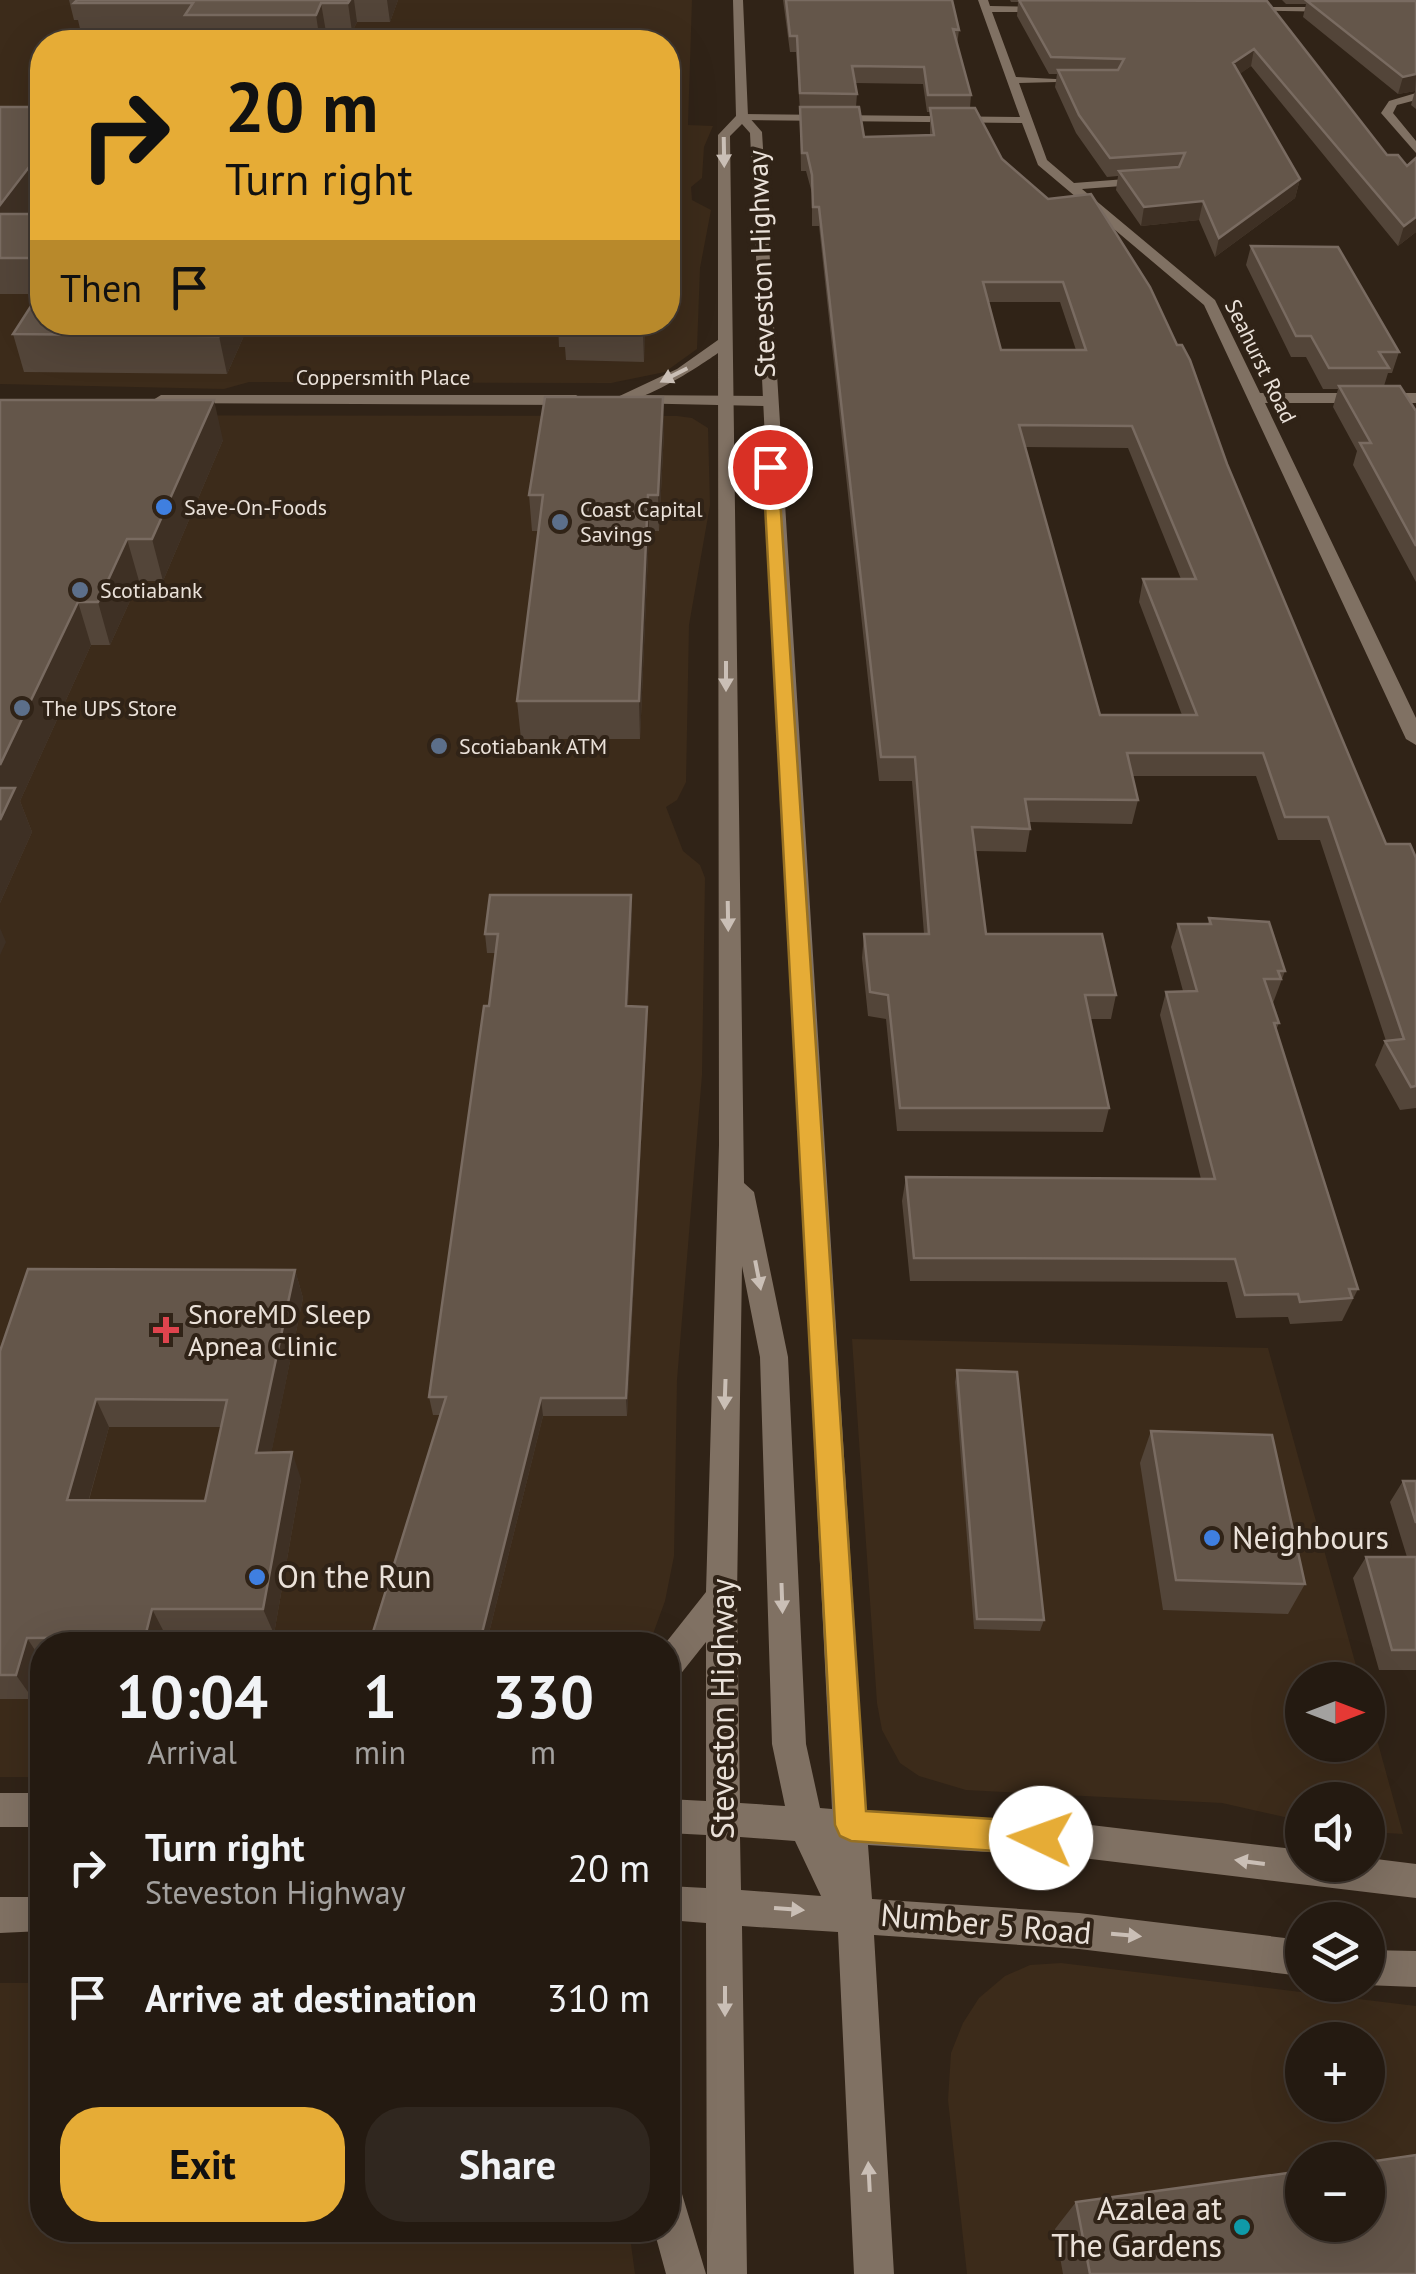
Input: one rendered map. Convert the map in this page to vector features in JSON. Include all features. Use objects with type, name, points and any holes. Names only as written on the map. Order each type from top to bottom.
[{"type":"main road","name":"Steveston Highway","points":[[738,0],[742,118],[756,132],[766,401],[874,2274]]},
{"type":"main road","points":[[985,4],[1070,9]]},
{"type":"main road","name":"Seahurst Road","points":[[985,4],[1035,152],[1068,187],[1210,304],[1416,739]]},
{"type":"main road","points":[[1224,10],[1358,10]]},
{"type":"main road","points":[[1012,80],[1096,81]]},
{"type":"main road","points":[[1416,96],[1393,103],[1387,113],[1416,149]]},
{"type":"main road","name":"Steveston Highway","points":[[727,2274],[721,1598],[732,1145],[724,136],[742,118]]},
{"type":"main road","points":[[742,118],[1024,120]]},
{"type":"main road","points":[[1068,187],[1159,179]]},
{"type":"main road","points":[[619,400],[682,372],[725,342]]},
{"type":"main road","points":[[1254,398],[1416,398]]},
{"type":"main road","name":"Coppersmith Place","points":[[136,400],[766,401]]},
{"type":"main road","name":"Steveston Highway","points":[[732,1145],[774,1356],[789,1744],[806,1822],[824,1871],[855,1913]]},
{"type":"main road","points":[[680,1650],[721,1598]]},
{"type":"main road","points":[[0,1810],[30,1810]]},
{"type":"main road","points":[[680,1816],[1074,1840],[1416,1882]]},
{"type":"main road","name":"Number 5 Road","points":[[680,1903],[855,1913],[1187,1941],[1285,1955]]},
{"type":"main road","points":[[0,1914],[30,1914]]},
{"type":"main road","points":[[1385,1968],[1416,1969]]},
{"type":"main road","points":[[677,2242],[686,2274]]},
{"type":"shaded area","points":[[0,0],[692,0],[688,125],[713,126],[704,147],[702,178],[691,187],[692,200],[711,210],[700,268],[697,349],[665,372],[611,383],[249,382],[224,389],[0,384]]},
{"type":"shaded area","points":[[0,415],[692,418],[708,428],[710,505],[689,625],[686,782],[677,800],[666,807],[683,851],[700,865],[705,878],[702,1075],[677,1380],[674,1556],[654,1632],[30,1632],[30,1777],[0,1777]]},
{"type":"shaded area","points":[[852,1339],[1268,1348],[1355,1662],[1285,1662],[1285,1762],[1383,1762],[1403,1834],[1385,1833],[1385,1782],[1285,1782],[1285,1817],[1222,1803],[966,1790],[919,1776],[900,1763],[882,1730]]},
{"type":"shaded area","points":[[1061,1963],[1285,1990],[1285,2002],[1416,2006],[1416,2274],[967,2274],[948,2100],[951,2053],[979,1998],[1005,1976],[1030,1965]]},
{"type":"shaded area","points":[[0,1983],[30,1983],[30,2242],[631,2242],[635,2274],[0,2274]]},
{"type":"building","points":[[350,0],[321,3],[316,15],[185,15],[193,3],[74,3]]},
{"type":"building","points":[[786,0],[952,0],[959,30],[953,29],[971,95],[928,95],[924,67],[852,66],[857,94],[800,93],[797,36],[790,36]]},
{"type":"building","points":[[1019,0],[1267,1],[1387,155],[1398,155],[1407,166],[1416,158],[1416,217],[1404,226],[1254,49],[1233,63],[1300,179],[1219,238],[1203,201],[1144,207],[1119,171],[1179,167],[1185,153],[1110,158],[1079,115],[1058,70],[1118,70],[1124,59],[1051,57]]},
{"type":"building","points":[[1307,1],[1416,1],[1416,74],[1403,77]]},
{"type":"building","points":[[0,107],[30,107],[30,166],[0,205]]},
{"type":"building","points":[[800,107],[859,107],[864,137],[934,135],[930,108],[975,108],[1002,159],[1048,199],[1091,194],[1150,287],[1177,345],[1182,345],[1190,360],[1227,464],[1386,844],[1410,844],[1416,858],[1416,1086],[1411,1087],[1385,1041],[1404,1039],[1328,817],[1285,817],[1263,753],[1127,753],[1138,800],[1025,799],[1030,829],[972,827],[986,934],[1102,934],[1116,995],[1085,995],[1109,1108],[900,1108],[888,995],[870,992],[864,934],[929,934],[915,757],[881,757],[819,207],[813,207],[812,175],[807,153],[802,153]],"holes":[[[983,282],[1063,282],[1086,350],[1001,350]],[[1019,425],[1132,426],[1196,579],[1143,579],[1197,715],[1100,715]]]},
{"type":"building","points":[[0,214],[30,214],[30,258],[0,258]]},
{"type":"building","points":[[1251,246],[1338,247],[1399,352],[1379,352],[1389,368],[1329,368],[1311,336],[1296,336]]},
{"type":"building","points":[[30,308],[30,334],[13,334]]},
{"type":"building","points":[[1339,386],[1400,386],[1416,411],[1416,546],[1360,443],[1371,443]]},
{"type":"building","points":[[545,397],[663,397],[658,495],[648,495],[639,701],[517,701],[543,495],[529,495]]},
{"type":"building","points":[[0,400],[214,400],[152,539],[127,539],[98,602],[78,602],[0,765]]},
{"type":"building","points":[[0,788],[15,788],[0,820]]},
{"type":"building","points":[[490,895],[631,895],[626,1006],[647,1007],[626,1398],[541,1398],[482,1632],[373,1632],[446,1397],[429,1397],[484,1006],[489,1006],[498,934],[485,934]]},
{"type":"building","points":[[1209,918],[1269,922],[1285,971],[1278,971],[1281,979],[1264,979],[1279,1023],[1274,1023],[1358,1289],[1349,1289],[1352,1298],[1300,1302],[1298,1294],[1245,1295],[1235,1259],[914,1258],[906,1177],[1215,1179],[1166,992],[1197,991],[1178,924],[1211,924]]},
{"type":"building","points":[[28,1269],[295,1270],[256,1453],[292,1452],[263,1609],[152,1609],[146,1632],[30,1632],[16,1675],[0,1675],[0,1351]],"holes":[[[96,1399],[227,1400],[205,1501],[67,1500]]]},
{"type":"building","points":[[957,1370],[1017,1372],[1044,1620],[977,1619]]},
{"type":"building","name":"Neighbours","points":[[1151,1431],[1272,1435],[1305,1584],[1176,1580]]},
{"type":"building","points":[[1403,1481],[1416,1481],[1416,1523]]},
{"type":"building","points":[[1366,1557],[1416,1557],[1416,1650],[1392,1650]]},
{"type":"building","name":"Azalea at The Gardens","points":[[1416,2155],[1416,2274],[1090,2274],[1076,2202],[1285,2173],[1285,2242],[1385,2242],[1385,2160]]},
{"type":"place","name":"Save-On-Foods","points":[[164,507]]},
{"type":"place","name":"Coast Capital Savings","points":[[560,522]]},
{"type":"place","name":"Scotiabank","points":[[80,590]]},
{"type":"place","name":"The UPS Store","points":[[22,708]]},
{"type":"place","name":"Scotiabank ATM","points":[[439,746]]},
{"type":"place","name":"SnoreMD Sleep Apnea Clinic","points":[[166,1330]]},
{"type":"place","name":"Neighbours","points":[[1212,1538]]},
{"type":"place","name":"On the Run","points":[[257,1577]]},
{"type":"place","name":"Azalea at The Gardens","points":[[1242,2227]]},
{"type":"route","points":[[770,467],[851,1825],[1041,1838]]}]
